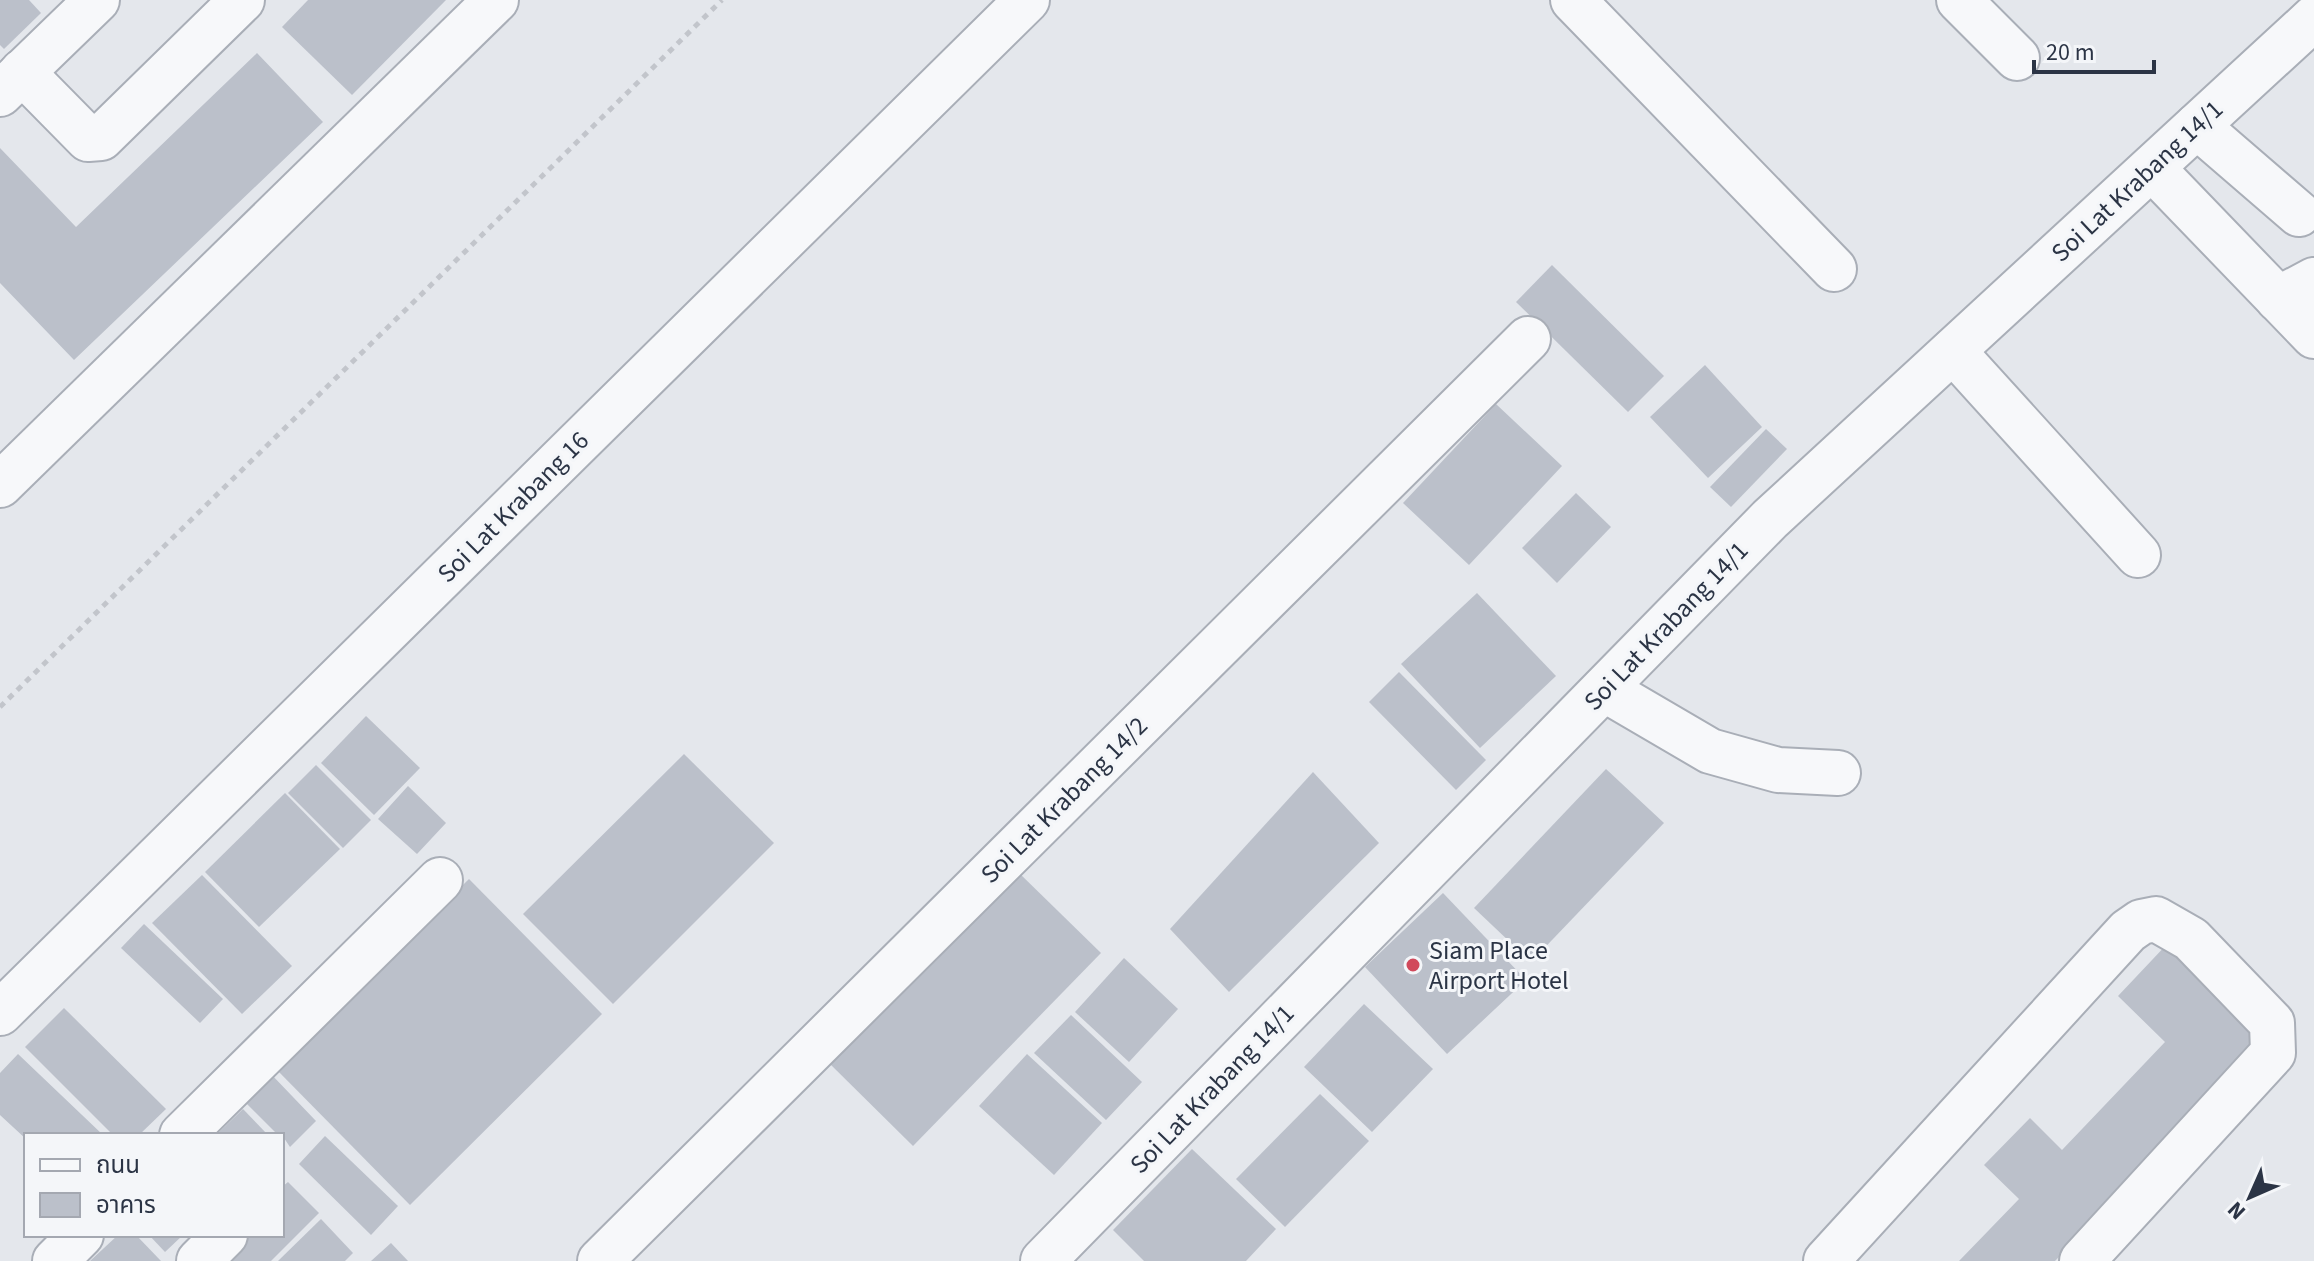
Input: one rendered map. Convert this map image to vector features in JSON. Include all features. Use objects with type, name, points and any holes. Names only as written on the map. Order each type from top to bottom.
[{"type":"street","points":[[97,0],[11,83],[88,139],[101,138],[242,0]]},
{"type":"street","points":[[0,485],[496,0]]},
{"type":"street","name":"Soi Lat Krabang 16","points":[[0,1013],[1027,0]]},
{"type":"street","points":[[1977,6],[2017,58]]},
{"type":"street","points":[[1598,9],[1834,269]]},
{"type":"street","name":"Soi Lat Krabang 14/1","points":[[1043,1261],[1770,519],[2314,18]]},
{"type":"street","points":[[2197,126],[2299,214]]},
{"type":"street","points":[[2152,168],[2296,290],[2314,336]]},
{"type":"street","name":"Soi Lat Krabang 14/2","points":[[600,1261],[1528,339]]},
{"type":"street","points":[[1953,351],[2138,555]]},
{"type":"street","points":[[1604,689],[1710,751],[1778,770],[1838,773]]},
{"type":"street","points":[[184,1133],[440,880]]},
{"type":"street","points":[[1826,1261],[2128,931],[2141,922],[2156,919],[2191,939],[2272,1023],[2273,1053],[2082,1261]]},
{"type":"street","points":[[55,1261],[79,1237]]},
{"type":"street","points":[[199,1261],[223,1237]]},
{"type":"path","points":[[0,707],[722,0]]},
{"type":"building","points":[[0,0],[29,0],[41,13],[4,49],[0,45]]},
{"type":"building","points":[[308,0],[446,0],[352,95],[282,27]]},
{"type":"building","points":[[257,53],[323,122],[74,360],[0,283],[0,148],[76,227]]},
{"type":"building","points":[[1552,265],[1664,376],[1628,412],[1516,302]]},
{"type":"building","points":[[1705,365],[1762,427],[1708,478],[1650,417]]},
{"type":"building","points":[[1496,404],[1562,466],[1469,565],[1403,503]]},
{"type":"building","points":[[1766,429],[1787,449],[1731,507],[1710,487]]},
{"type":"building","points":[[1576,493],[1611,527],[1557,583],[1522,548]]},
{"type":"building","points":[[1477,593],[1556,676],[1480,748],[1401,664]]},
{"type":"building","points":[[1399,672],[1486,760],[1456,790],[1369,702]]},
{"type":"building","points":[[366,716],[420,768],[374,815],[321,763]]},
{"type":"building","points":[[684,754],[774,843],[613,1004],[523,914]]},
{"type":"building","points":[[316,765],[371,820],[343,848],[288,793]]},
{"type":"building","points":[[1606,769],[1664,823],[1531,962],[1474,908]]},
{"type":"building","points":[[1313,772],[1379,843],[1229,992],[1170,929]]},
{"type":"building","points":[[408,786],[446,823],[417,854],[378,819]]},
{"type":"building","points":[[285,793],[340,849],[259,927],[205,872]]},
{"type":"building","points":[[1016,870],[1101,953],[913,1146],[829,1063]]},
{"type":"building","points":[[202,875],[292,966],[242,1014],[152,923]]},
{"type":"building","points":[[469,879],[602,1014],[410,1205],[276,1069]]},
{"type":"building","points":[[1443,893],[1526,980],[1447,1054],[1365,967]]},
{"type":"building","points":[[144,924],[223,999],[200,1023],[121,948]]},
{"type":"building","points":[[2169,942],[2269,1038],[2055,1261],[1959,1261],[2019,1199],[1984,1165],[2030,1118],[2062,1150],[2165,1042],[2118,996]]},
{"type":"building","points":[[1124,958],[1178,1009],[1129,1062],[1075,1012]]},
{"type":"building","points":[[1364,1004],[1433,1069],[1372,1132],[1304,1067]]},
{"type":"building","points":[[64,1008],[166,1109],[141,1133],[111,1133],[25,1047]]},
{"type":"building","points":[[1071,1015],[1142,1082],[1106,1120],[1034,1053]]},
{"type":"building","points":[[18,1054],[101,1133],[24,1133],[24,1137],[0,1115],[0,1073]]},
{"type":"building","points":[[1027,1054],[1102,1123],[1054,1175],[979,1106]]},
{"type":"building","points":[[270,1073],[316,1121],[290,1147],[284,1133],[276,1133],[243,1100]]},
{"type":"building","points":[[1320,1094],[1369,1141],[1285,1227],[1236,1179]]},
{"type":"building","points":[[243,1109],[266,1133],[218,1133]]},
{"type":"building","points":[[325,1136],[398,1206],[371,1235],[299,1164]]},
{"type":"building","points":[[1192,1149],[1276,1229],[1246,1261],[1144,1261],[1113,1230]]},
{"type":"building","points":[[288,1182],[319,1213],[271,1261],[208,1261],[232,1237],[284,1237],[284,1185]]},
{"type":"building","points":[[321,1219],[353,1253],[345,1261],[278,1261]]},
{"type":"building","points":[[116,1237],[138,1237],[161,1261],[90,1261]]},
{"type":"building","points":[[151,1237],[181,1237],[165,1252]]},
{"type":"building","points":[[391,1243],[408,1261],[371,1261]]},
{"type":"place","name":"Siam Place Airport Hotel","points":[[1413,965]]}]
